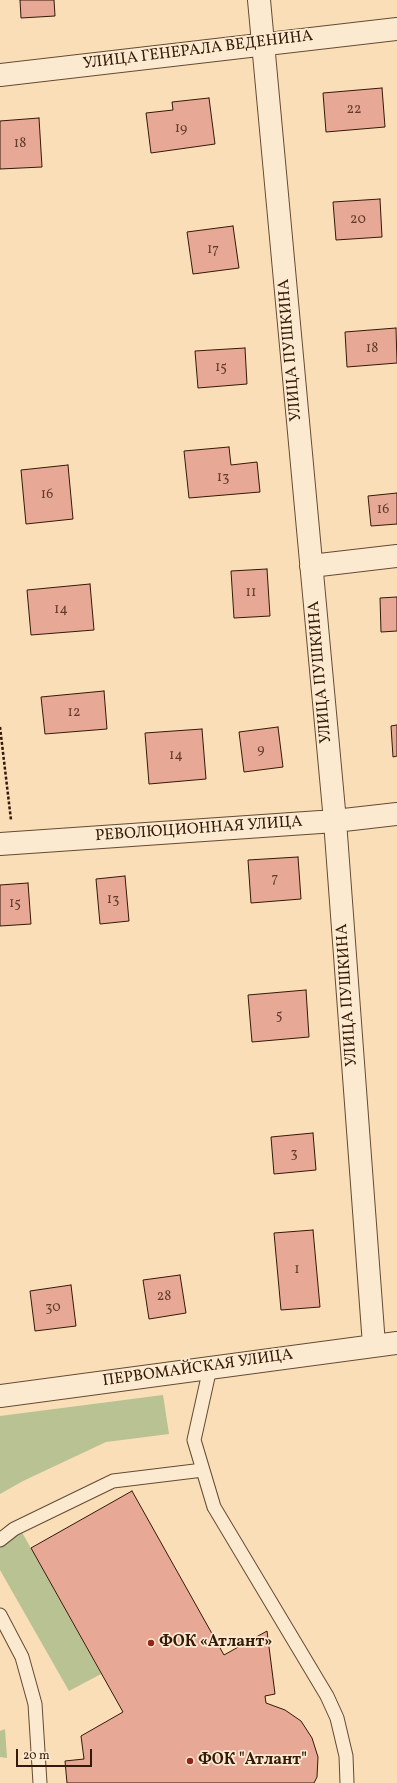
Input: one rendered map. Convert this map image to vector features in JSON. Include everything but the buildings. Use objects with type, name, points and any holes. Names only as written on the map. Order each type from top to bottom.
[{"type":"street","name":"УЛИЦА ПУШКИНА","points":[[259,0],[335,821],[374,1345]]},
{"type":"street","name":"УЛИЦА ГЕНЕРАЛА ВЕДЕНИНА","points":[[0,75],[263,43],[397,29]]},
{"type":"street","points":[[311,566],[397,556]]},
{"type":"street","name":"РЕВОЛЮЦИОННАЯ УЛИЦА","points":[[7,844],[335,821],[397,814]]},
{"type":"street","name":"ПЕРВОМАЙСКАЯ УЛИЦА","points":[[0,1396],[397,1343]]},
{"type":"lane","points":[[210,1368],[194,1440],[214,1507],[327,1696],[337,1718],[346,1756],[347,1783]]},
{"type":"lane","points":[[0,1540],[14,1529],[113,1481],[203,1470]]},
{"type":"lane","points":[[0,1615],[22,1657],[35,1704],[40,1783]]},
{"type":"path","points":[[0,727],[7,844]]},
{"type":"green space","points":[[163,1395],[169,1434],[106,1442],[23,1481],[0,1494],[0,1416]]},
{"type":"green space","points":[[19,1527],[101,1674],[69,1691],[0,1570],[0,1537]]},
{"type":"green space","points":[[5,1729],[7,1758],[0,1757],[0,1731]]},
{"type":"place","name":"ФОК «Атлант»","points":[[151,1643]]},
{"type":"place","name":"ФОК \"Атлант\"","points":[[190,1761]]}]
